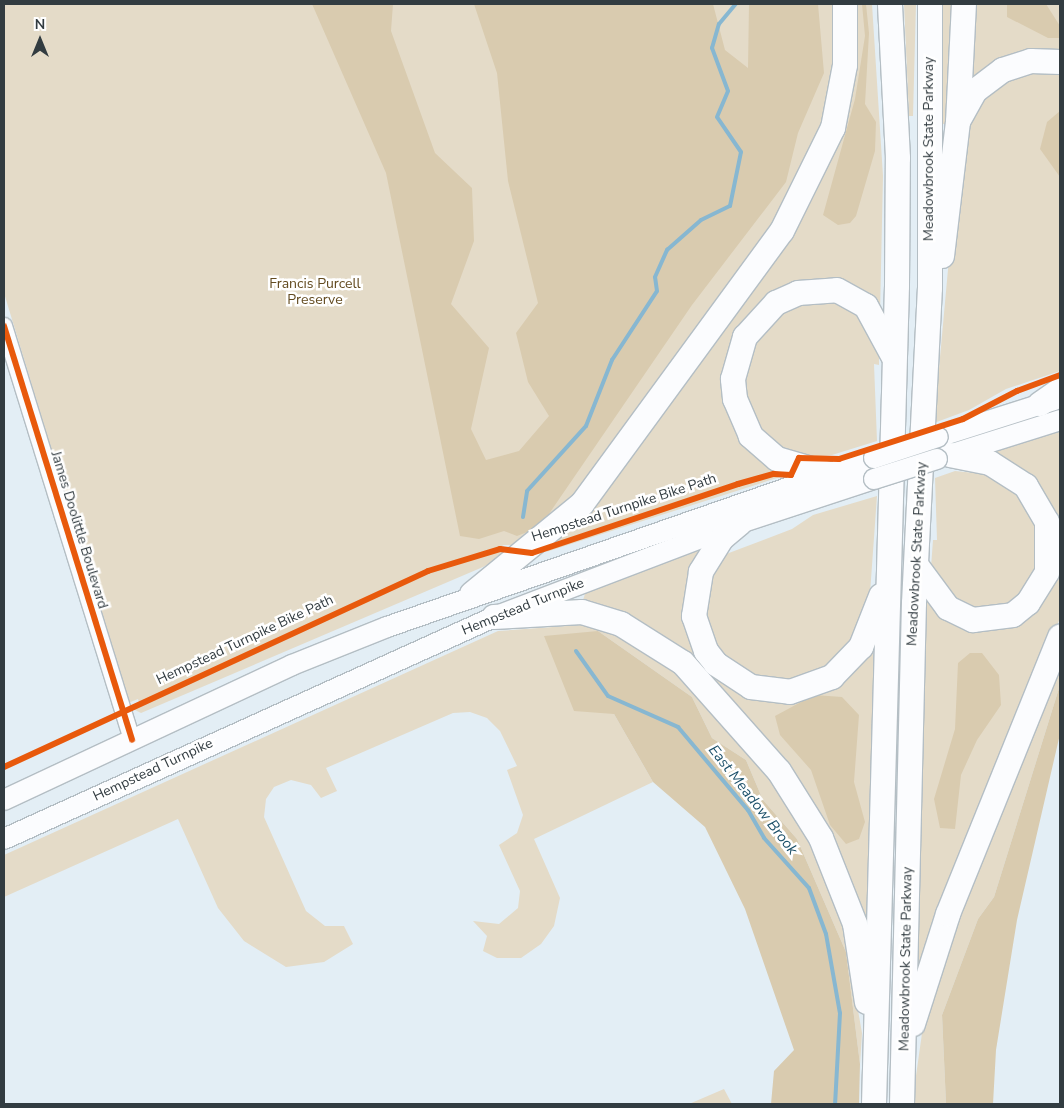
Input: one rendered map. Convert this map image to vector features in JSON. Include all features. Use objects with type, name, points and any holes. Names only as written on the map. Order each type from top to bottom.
[{"type":"highway","points":[[472,594],[582,504],[782,232],[833,128],[845,65],[845,4]]},
{"type":"highway","name":"Meadowbrook State Parkway","points":[[874,1104],[898,158],[890,4]]},
{"type":"highway","name":"Meadowbrook State Parkway","points":[[902,1104],[917,566],[930,288],[930,4]]},
{"type":"highway","points":[[924,412],[958,122],[964,4]]},
{"type":"highway","points":[[958,122],[975,91],[995,74],[1032,60],[1060,62]]},
{"type":"highway","points":[[829,474],[777,459],[750,436],[735,399],[734,379],[745,337],[776,303],[798,293],[837,290],[866,306],[894,360]]},
{"type":"highway","points":[[1050,401],[1060,390]]},
{"type":"highway","points":[[917,566],[948,608],[972,620],[1013,615],[1028,603],[1047,572],[1047,522],[1026,486],[990,463],[942,450]]},
{"type":"highway","points":[[740,523],[722,538],[701,572],[694,616],[706,651],[716,664],[751,688],[790,692],[810,688],[843,668],[868,634],[888,575]]},
{"type":"highway","points":[[494,617],[582,612],[621,624],[683,663],[738,722],[802,805],[840,879],[855,924],[876,1048]]},
{"type":"highway","points":[[904,1046],[948,914],[1060,637]]},
{"type":"main road","name":"Hempstead Turnpike","points":[[4,839],[494,617],[740,523],[874,479],[1050,401]]},
{"type":"main road","name":"Hempstead Turnpike","points":[[4,800],[292,665],[472,594],[874,458],[942,450],[1060,420]]},
{"type":"street","name":"James Doolittle Boulevard","points":[[4,326],[132,740]]},
{"type":"green space","name":"Francis Purcell Preserve","points":[[4,4],[836,4],[835,80],[825,128],[786,212],[581,498],[525,545],[502,545],[512,552],[483,567],[141,713],[133,709],[140,705],[138,699],[128,703],[4,293]]},
{"type":"green space","points":[[852,4],[872,4],[883,176],[880,314],[789,287],[726,377],[785,467],[780,477],[546,552],[554,545],[552,537],[823,170]]},
{"type":"green space","points":[[904,4],[916,4],[913,116],[909,116]]},
{"type":"green space","points":[[941,4],[957,4],[947,124],[940,124]]},
{"type":"green space","points":[[971,4],[1060,4],[1060,52],[968,77]]},
{"type":"green space","points":[[1060,69],[1060,371],[1006,389],[969,410],[934,423],[959,149],[969,114],[991,85],[1018,70]]},
{"type":"green space","points":[[799,297],[850,300],[879,343],[879,365],[874,364],[877,441],[832,455],[792,458],[759,438],[738,382],[755,330]]},
{"type":"green space","points":[[1060,429],[1060,618],[921,974],[916,972],[924,593],[938,606],[1015,619],[1055,535],[997,460],[997,449]]},
{"type":"green space","points":[[988,468],[1009,477],[1041,521],[1041,571],[1007,611],[956,607],[931,567],[933,540],[937,540],[935,478],[955,471],[985,474]]},
{"type":"green space","points":[[877,496],[868,621],[834,669],[774,686],[717,658],[702,629],[713,559],[792,529],[813,515]]},
{"type":"green space","points":[[703,549],[690,641],[712,668],[768,697],[873,647],[876,699],[868,937],[852,894],[706,676],[581,606],[586,591]]},
{"type":"green space","points":[[608,623],[672,660],[791,799],[841,914],[862,1033],[860,1064],[846,952],[797,839],[763,800],[746,760],[712,738],[692,697],[598,631],[614,714],[653,782],[534,839],[560,898],[554,926],[541,944],[521,958],[497,958],[483,951],[487,936],[473,921],[499,924],[518,908],[520,891],[499,845],[517,833],[523,815],[507,770],[517,766],[500,731],[487,718],[470,712],[453,713],[326,768],[337,791],[321,798],[311,785],[291,780],[274,787],[266,799],[264,817],[306,911],[325,926],[344,926],[353,944],[324,962],[286,967],[244,941],[218,908],[178,819],[4,897],[4,855],[498,631]]},
{"type":"green space","points":[[1060,648],[1060,685],[994,897],[978,919],[942,1015],[946,1104],[912,1104],[927,998]]},
{"type":"green space","points":[[724,1089],[732,1104],[689,1104]]},
{"type":"shaded area","points":[[312,4],[393,4],[391,31],[435,153],[472,188],[474,241],[451,304],[489,348],[471,429],[486,460],[519,451],[549,416],[528,382],[516,333],[538,303],[508,181],[497,73],[474,4],[713,4],[725,50],[748,68],[749,4],[818,4],[824,73],[798,133],[786,182],[692,305],[540,527],[517,536],[504,531],[479,539],[460,536],[386,173]]},
{"type":"shaded area","points":[[862,4],[866,4],[869,33],[865,104],[876,122],[875,151],[856,216],[850,223],[838,225],[823,215],[855,99],[865,36]]},
{"type":"shaded area","points":[[1007,4],[1046,4],[1060,26],[1060,38],[1048,38],[1007,17]]},
{"type":"shaded area","points":[[1060,111],[1060,177],[1040,149],[1047,122]]},
{"type":"shaded area","points":[[598,631],[692,697],[712,738],[746,760],[763,800],[797,839],[846,952],[860,1064],[859,1104],[771,1104],[774,1071],[794,1050],[745,909],[705,827],[653,782],[614,714],[574,711],[544,636]]},
{"type":"shaded area","points":[[970,653],[982,653],[999,675],[1001,705],[977,740],[961,775],[955,829],[940,828],[934,799],[955,729],[958,663]]},
{"type":"shaded area","points":[[1060,685],[1060,734],[1017,920],[996,1050],[993,1104],[946,1104],[942,1015],[978,919],[994,897]]},
{"type":"shaded area","points":[[814,695],[842,697],[859,715],[854,782],[865,822],[859,839],[846,844],[830,825],[811,770],[780,735],[775,716]]},
{"type":"waterway","name":"East Meadow Brook","points":[[523,517],[527,491],[586,426],[612,360],[657,291],[655,277],[667,250],[701,220],[730,206],[741,152],[717,117],[728,91],[712,48],[719,24],[736,4]]},
{"type":"waterway","name":"East Meadow Brook","points":[[576,651],[608,696],[678,727],[748,810],[764,838],[809,888],[826,934],[840,1013],[835,1104]]},
{"type":"cycle path","points":[[4,326],[132,740]]},
{"type":"cycle path","name":"Hempstead Turnpike Bike Path","points":[[4,767],[428,571],[500,549],[532,553],[738,484],[774,474],[791,475],[799,458],[839,459],[963,419],[1017,391],[1060,375]]}]
